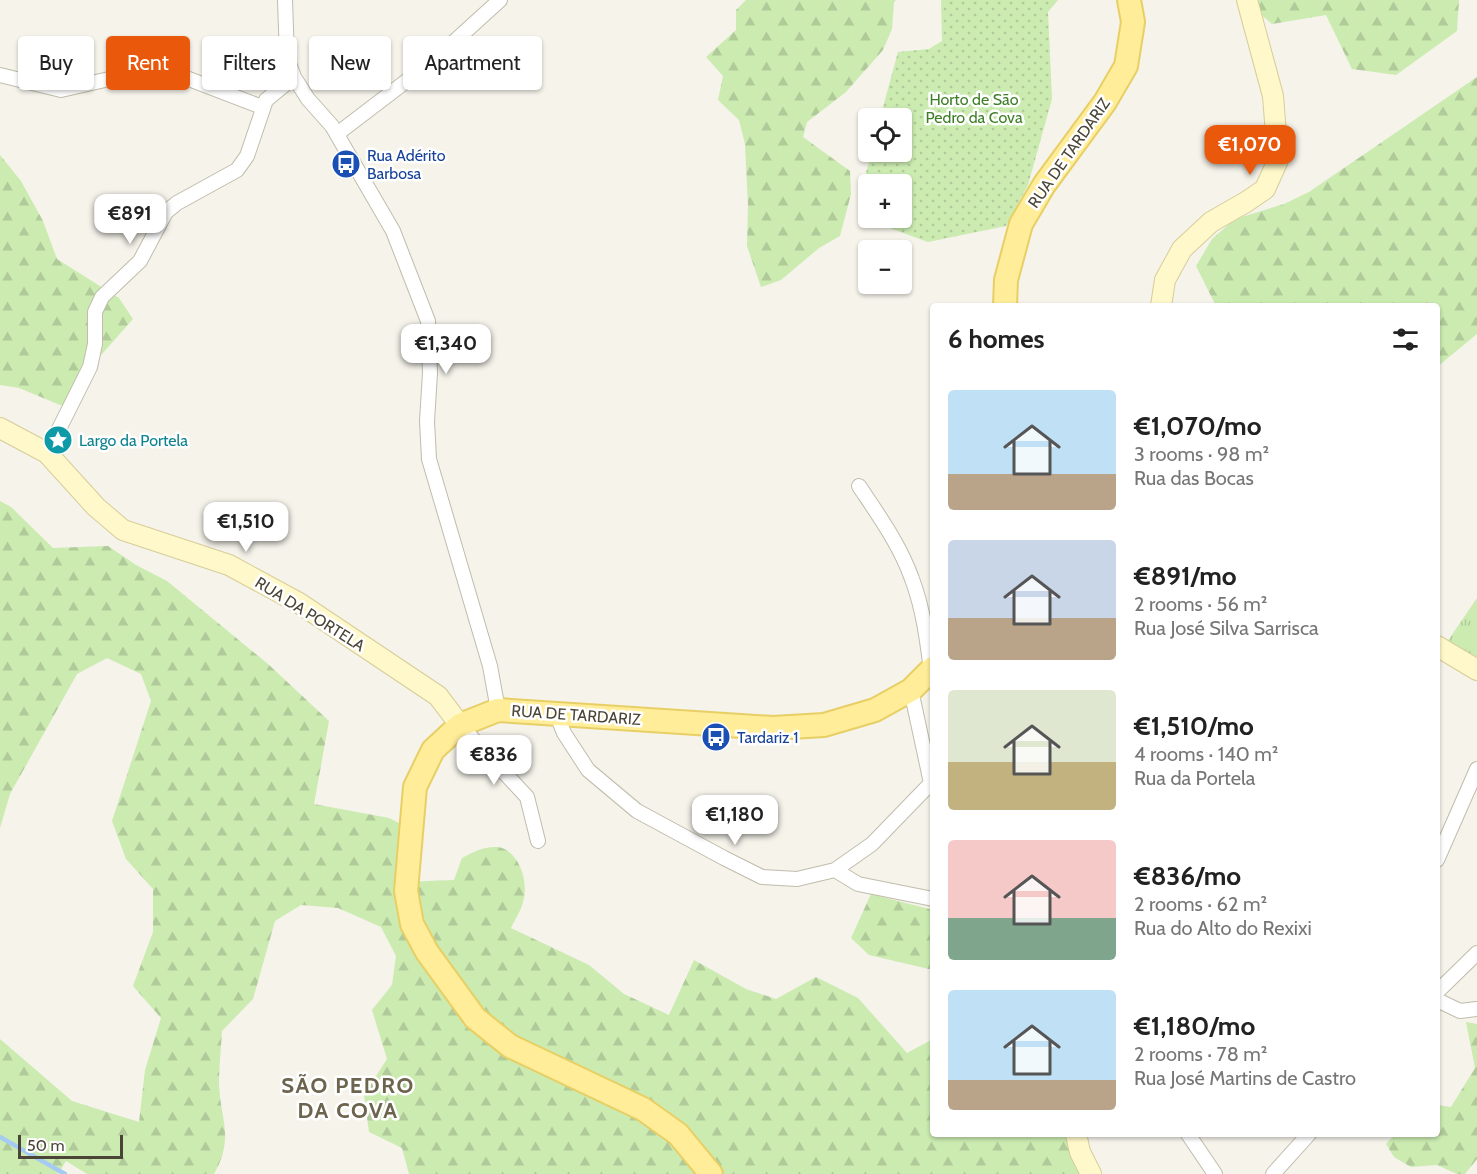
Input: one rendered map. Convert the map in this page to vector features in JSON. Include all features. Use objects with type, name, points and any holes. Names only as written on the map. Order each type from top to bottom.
[{"type":"main road","name":"RUA DE TARDARIZ","points":[[1005,303],[1006,280],[1021,224],[1044,185],[1105,102],[1126,66],[1132,22],[1129,0]]},
{"type":"main road","name":"RUA DE TARDARIZ","points":[[711,1174],[678,1134],[643,1109],[510,1046],[475,1018],[427,952],[412,924],[406,891],[415,787],[433,750],[460,725],[498,710],[773,728],[824,725],[875,710],[911,690],[930,671]]},
{"type":"street","points":[[285,0],[286,36]]},
{"type":"street","points":[[337,134],[434,60],[500,0]]},
{"type":"street","points":[[1162,303],[1166,280],[1182,249],[1211,222],[1265,189],[1278,160],[1273,96],[1247,0]]},
{"type":"street","points":[[0,75],[61,90],[118,77],[168,71],[262,107]]},
{"type":"street","points":[[297,82],[337,134],[393,231],[428,321],[429,459],[490,666],[498,710]]},
{"type":"street","points":[[47,453],[90,367],[95,344],[95,312],[102,297],[140,261],[166,212],[177,203],[237,170],[247,156],[262,107],[266,100],[279,90]]},
{"type":"street","name":"RUA DA PORTELA","points":[[0,428],[47,453],[96,507],[123,530],[229,565],[299,603],[438,696],[460,725]]},
{"type":"street","points":[[859,486],[897,543],[913,580],[923,617],[930,657]]},
{"type":"street","points":[[1440,648],[1477,670]]},
{"type":"street","points":[[911,690],[930,773]]},
{"type":"street","points":[[556,713],[564,733],[588,770],[637,811],[762,877],[797,879],[835,870],[872,844],[930,784]]},
{"type":"street","points":[[460,725],[527,798],[538,841]]},
{"type":"street","points":[[1440,853],[1477,770]]},
{"type":"street","points":[[835,870],[858,884],[930,898]]},
{"type":"street","points":[[1440,989],[1477,952]]},
{"type":"street","points":[[1440,1001],[1477,1016]]},
{"type":"street","points":[[1460,1011],[1477,1010]]},
{"type":"street","points":[[1077,1137],[1080,1152],[1091,1174]]},
{"type":"street","points":[[1190,1137],[1215,1174]]},
{"type":"street","points":[[1273,1174],[1306,1137]]},
{"type":"green space","points":[[746,0],[896,0],[892,29],[883,50],[846,92],[807,122],[803,137],[850,171],[851,194],[840,236],[819,248],[781,280],[761,287],[747,246],[748,205],[745,144],[739,120],[718,100],[723,76],[706,57],[736,30],[736,10]]},
{"type":"green space","name":"Horto de São Pedro da Cova","points":[[941,0],[1058,0],[1048,12],[1052,99],[1028,185],[1006,226],[928,242],[890,228],[912,228],[912,174],[866,174],[869,162],[912,162],[912,108],[883,108],[898,52],[929,49],[942,41]]},
{"type":"green space","points":[[1244,0],[1459,0],[1457,31],[1396,75],[1352,69],[1326,15],[1272,24]]},
{"type":"green space","points":[[1477,77],[1477,334],[1440,365],[1440,303],[1214,303],[1196,266],[1212,239],[1235,219],[1284,204],[1309,192]]},
{"type":"green space","points":[[0,155],[21,181],[43,221],[57,259],[119,298],[133,319],[102,354],[85,358],[65,407],[19,388],[0,385]]},
{"type":"green space","points":[[0,501],[11,507],[53,548],[108,546],[136,565],[167,581],[268,664],[329,721],[314,804],[389,818],[403,825],[404,882],[454,880],[462,858],[488,847],[506,850],[517,861],[525,886],[522,905],[511,928],[589,965],[624,994],[669,1015],[694,960],[746,989],[776,999],[816,977],[858,998],[907,1053],[930,1041],[930,1137],[1071,1137],[1090,1174],[409,1174],[402,1148],[369,1132],[364,1095],[387,1059],[372,1010],[392,985],[396,956],[381,927],[338,908],[301,905],[275,921],[253,999],[222,1031],[219,1083],[225,1139],[224,1149],[214,1174],[87,1174],[66,1161],[58,1174],[0,1174],[0,1039],[72,1101],[139,1122],[145,1070],[161,1018],[133,986],[153,932],[153,889],[126,859],[112,821],[151,701],[141,674],[107,658],[77,674],[10,794],[0,828]]},
{"type":"green space","points":[[1477,598],[1477,660],[1447,642]]},
{"type":"green space","points":[[871,894],[930,909],[930,969],[869,955],[851,938]]},
{"type":"green space","points":[[1466,1022],[1477,1024],[1477,1159],[1465,1174],[1457,1174],[1437,1165],[1411,1167],[1394,1157],[1386,1144],[1392,1137],[1440,1137],[1440,1105],[1451,1107],[1475,1068]]},
{"type":"waterway","points":[[0,1137],[65,1174]]},
{"type":"place","name":"Rua Adérito Barbosa","points":[[346,164]]},
{"type":"place","name":"Largo da Portela","points":[[58,440]]},
{"type":"place","name":"Tardariz 1","points":[[716,737]]},
{"type":"district","name":"SÃO PEDRO DA COVA","points":[[348,1098]]}]
